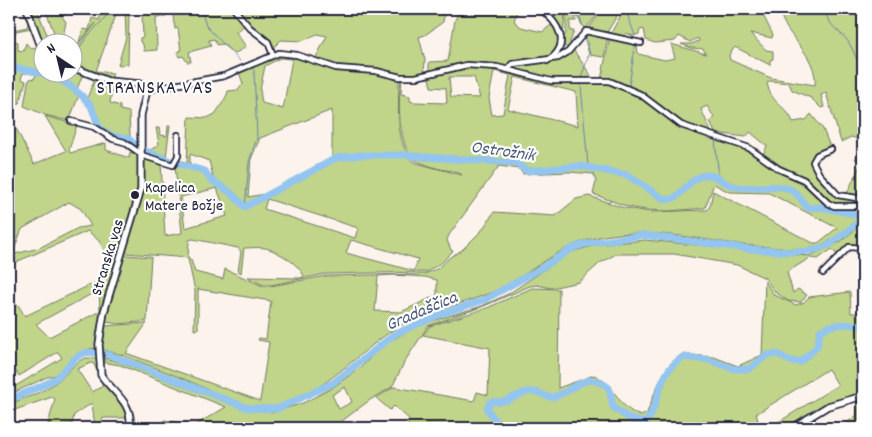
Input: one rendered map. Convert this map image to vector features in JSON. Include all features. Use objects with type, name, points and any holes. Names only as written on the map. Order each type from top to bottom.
[{"type":"street","points":[[27,9],[36,32]]},
{"type":"street","points":[[234,9],[250,28],[268,42],[273,55]]},
{"type":"street","points":[[540,9],[555,22],[560,32],[558,48],[546,62]]},
{"type":"street","points":[[508,70],[512,64],[546,62],[564,55],[586,31],[641,43]]},
{"type":"street","points":[[82,71],[108,81],[141,84],[147,90],[224,76],[252,66],[273,55],[286,53],[336,68],[376,71],[400,77],[416,77],[467,65],[508,70],[551,81],[604,81],[618,84],[640,94],[681,125],[749,148],[775,166],[804,180],[828,203],[834,206],[863,206]]},
{"type":"street","name":"Stranska vas","points":[[130,428],[131,420],[128,406],[101,375],[99,344],[109,290],[139,198],[142,180],[141,115],[147,90]]},
{"type":"street","points":[[71,121],[94,127],[173,165],[178,156],[178,135]]},
{"type":"street","points":[[831,149],[815,158],[814,166],[819,174],[838,195],[863,198]]},
{"type":"street","points":[[823,274],[849,247],[863,248]]},
{"type":"street","points":[[792,428],[828,406],[863,396]]},
{"type":"green space","points":[[23,9],[26,9],[31,28],[16,31],[12,40],[18,42],[18,50],[23,51],[26,43],[32,48],[32,74],[23,73],[21,79],[26,81],[19,104],[9,100],[9,31],[27,27],[28,24]]},
{"type":"green space","points":[[30,9],[37,9],[46,32],[38,32]]},
{"type":"green space","points":[[45,9],[57,9],[66,22],[64,32],[54,32]]},
{"type":"green space","points":[[102,9],[118,9],[96,71],[113,73],[111,80],[82,70],[82,41],[96,23],[82,39],[83,29],[89,30],[92,18],[99,20]]},
{"type":"green space","points":[[125,9],[160,9],[164,10],[165,17],[156,17],[157,50],[144,51],[143,44],[140,42],[140,38],[143,37],[142,13],[129,12],[128,64],[118,65],[126,37]]},
{"type":"green space","points":[[172,9],[445,9],[443,22],[419,37],[425,60],[424,74],[396,75],[354,70],[315,59],[327,36],[317,34],[302,41],[281,40],[275,46],[270,46],[245,25],[236,32],[246,47],[234,54],[222,44],[217,45],[214,39],[209,40],[211,46],[189,52],[191,62],[187,62],[183,56],[179,57],[177,52],[181,51],[178,28],[175,29]]},
{"type":"green space","points":[[474,9],[518,9],[514,21],[521,27],[542,32],[554,23],[559,33],[556,48],[546,60],[498,66],[458,65],[429,72],[429,62],[448,61],[455,20],[459,11],[471,15]]},
{"type":"green space","points":[[543,9],[556,9],[565,14],[563,35],[556,21]]},
{"type":"green space","points":[[576,9],[597,9],[596,16],[585,30],[575,13],[576,21],[570,21],[570,31],[574,31],[570,42],[571,47],[568,50],[565,46],[559,52],[561,56],[557,58],[556,55],[566,33],[566,14],[573,14]]},
{"type":"green space","points":[[598,9],[621,9],[606,34],[587,31],[597,17]]},
{"type":"green space","points":[[624,9],[760,9],[773,35],[772,38],[750,33],[766,50],[773,51],[773,59],[770,60],[770,65],[735,47],[729,55],[730,60],[771,78],[815,85],[815,77],[810,62],[787,28],[778,9],[863,9],[863,197],[846,197],[836,192],[847,193],[862,161],[855,159],[861,148],[862,140],[851,137],[841,142],[826,93],[821,95],[824,107],[821,108],[811,98],[792,90],[789,83],[770,81],[767,83],[772,96],[787,112],[793,122],[806,120],[811,114],[823,129],[830,147],[812,161],[818,175],[839,197],[863,200],[863,205],[834,204],[826,201],[811,184],[762,157],[767,146],[750,132],[746,137],[715,133],[710,121],[714,117],[707,106],[701,109],[712,134],[683,124],[647,98],[601,80],[610,36],[637,45],[638,54],[665,60],[675,58],[671,44],[706,54],[703,49],[691,48],[681,44],[691,44],[699,41],[698,38],[690,42],[679,36],[675,41],[655,43],[646,40],[644,29],[640,30],[639,34],[633,36],[626,33],[624,39],[610,35]]},
{"type":"green space","points":[[585,33],[608,36],[604,57],[590,55]]},
{"type":"green space","points":[[572,48],[590,74],[590,80],[556,81],[512,69],[518,64],[552,62]]},
{"type":"green space","points":[[280,54],[333,69],[399,78],[398,110],[403,144],[413,162],[438,169],[411,158],[407,150],[400,120],[399,98],[401,78],[467,66],[503,69],[556,83],[606,82],[636,94],[682,126],[741,146],[801,180],[824,203],[833,207],[863,207],[863,215],[833,239],[819,246],[807,249],[746,245],[682,236],[638,233],[617,234],[582,242],[557,253],[499,289],[424,315],[400,326],[333,377],[296,400],[278,406],[251,406],[122,355],[101,349],[105,326],[147,323],[126,353],[260,401],[269,342],[258,340],[259,338],[266,339],[271,301],[198,289],[198,329],[194,330],[195,291],[188,259],[191,260],[195,272],[223,279],[225,269],[265,287],[326,276],[424,274],[437,269],[450,257],[462,250],[482,230],[494,212],[555,216],[576,199],[589,196],[624,208],[651,212],[707,210],[710,206],[713,191],[813,243],[818,243],[837,228],[769,193],[729,192],[714,184],[705,208],[669,211],[646,210],[628,207],[593,194],[596,182],[594,174],[569,172],[523,174],[519,169],[499,166],[449,235],[447,240],[453,251],[441,263],[426,272],[325,274],[263,285],[248,277],[304,277],[302,272],[288,259],[265,248],[244,248],[241,273],[238,271],[241,252],[238,248],[193,239],[189,240],[188,258],[126,253],[124,251],[142,195],[144,158],[161,162],[165,236],[182,233],[175,166],[179,160],[187,163],[189,117],[207,118],[215,114],[228,91],[238,90],[243,84],[239,72]],"holes":[[[280,58],[292,59],[283,109],[262,103],[260,90],[265,66]],[[494,71],[510,75],[503,114],[492,115],[489,98]],[[449,77],[474,77],[480,98],[451,97]],[[515,77],[576,92],[578,126],[508,109]],[[429,78],[431,87],[446,88],[447,103],[414,102],[410,101],[410,96],[401,94],[402,79]],[[332,110],[332,158],[265,194],[248,197],[251,159],[260,138]],[[190,154],[209,161],[213,176],[211,177],[207,171],[190,164]],[[217,188],[227,216],[185,228],[181,197]],[[267,199],[358,228],[355,238],[264,209]],[[351,240],[418,259],[414,271],[346,253]],[[378,276],[425,277],[437,280],[437,295],[401,312],[375,311]]]},
{"type":"green space","points":[[30,79],[32,79],[32,82],[80,82],[75,94],[79,95],[69,121],[45,115],[24,106]]},
{"type":"green space","points":[[95,79],[113,85],[110,103],[120,106],[120,110],[129,112],[130,136],[139,147],[139,150],[113,138],[98,128],[90,106],[83,98],[87,98]]},
{"type":"green space","points":[[45,116],[77,125],[69,150],[70,153],[106,143],[106,150],[129,158],[130,152],[140,156],[138,194],[134,196],[137,197],[107,290],[97,348],[79,353],[54,376],[47,377],[9,395],[9,390],[62,358],[58,352],[19,376],[9,361],[9,309],[18,305],[25,316],[108,276],[111,263],[99,241],[88,231],[9,265],[9,121],[17,130],[34,164],[66,151]],"holes":[[[69,202],[81,209],[91,226],[78,228],[39,248],[15,254],[13,252],[22,229]],[[99,290],[100,311],[49,337],[36,324]]]},
{"type":"green space","points":[[170,125],[166,157],[175,160],[172,163],[143,153],[143,150],[149,151],[159,144],[156,128],[159,128],[161,135],[167,136],[168,126]]},
{"type":"green space","points":[[863,223],[863,247],[850,246],[838,256],[832,249],[818,259],[810,258],[787,272],[793,293],[798,289],[807,295],[801,302],[788,301],[775,292],[765,278],[737,265],[674,254],[616,254],[600,263],[579,282],[551,288],[537,285],[530,286],[484,306],[428,326],[405,361],[392,387],[370,400],[334,427],[178,428],[178,425],[163,422],[164,420],[195,425],[226,407],[120,365],[101,362],[101,357],[119,362],[244,409],[274,412],[303,403],[332,388],[361,367],[383,345],[395,338],[422,324],[482,306],[508,294],[571,252],[596,245],[645,240],[809,256],[840,242]],"holes":[[[345,387],[352,402],[339,409],[332,395]]]},
{"type":"green space","points":[[124,255],[151,257],[147,321],[118,324],[106,322],[106,312]]},
{"type":"green space","points":[[765,281],[774,295],[796,305],[804,302],[809,297],[850,292],[851,313],[863,313],[863,394],[841,399],[799,423],[782,429],[769,428],[838,385],[828,369],[756,414],[758,420],[746,428],[496,428],[492,425],[490,428],[413,428],[406,423],[409,419],[394,406],[390,410],[376,398],[394,387],[474,401],[477,392],[488,395],[490,348],[423,335],[430,326],[487,308],[532,288],[559,289],[558,388],[594,375],[607,384],[621,402],[641,416],[647,413],[664,373],[682,354],[714,357],[738,366],[762,355]]},
{"type":"green space","points":[[97,358],[99,374],[108,388],[122,401],[127,416],[128,428],[125,428],[127,418],[103,418],[100,428],[95,428],[92,403],[74,415],[71,428],[47,428],[55,399],[52,397],[9,412],[9,404],[50,387],[81,360]],"holes":[[[91,363],[94,364],[103,386],[92,392],[77,369]]]},
{"type":"green space","points":[[863,402],[863,420],[862,418],[846,428],[840,428],[857,415],[857,403]]},
{"type":"waterway","points":[[82,44],[113,9]]},
{"type":"waterway","points":[[201,9],[206,26],[240,61]]},
{"type":"waterway","points":[[558,9],[578,14]]},
{"type":"waterway","points":[[577,9],[583,27]]},
{"type":"waterway","points":[[625,9],[635,35]]},
{"type":"waterway","points":[[824,9],[829,21],[849,43],[863,71]]},
{"type":"waterway","points":[[581,78],[589,54],[584,37]]},
{"type":"waterway","points":[[635,46],[629,86],[636,90]]},
{"type":"waterway","name":"Ostrožnik","points":[[9,67],[38,72],[56,78],[80,94]]},
{"type":"waterway","points":[[245,207],[249,162],[257,138],[254,70]]},
{"type":"waterway","points":[[581,85],[588,166]]},
{"type":"waterway","name":"Ostrožnik","points":[[82,96],[91,106],[99,127],[105,132],[112,136],[129,139],[138,148],[173,162]]},
{"type":"waterway","points":[[676,119],[693,127]]},
{"type":"waterway","points":[[715,139],[719,178]]},
{"type":"waterway","name":"Ostrožnik","points":[[176,163],[205,171],[210,179],[230,192],[245,207],[336,158],[361,155],[408,155]]},
{"type":"waterway","name":"Ostrožnik","points":[[411,156],[515,163],[527,171],[580,166],[627,175],[664,199],[674,198],[691,182],[701,176],[710,175],[733,186],[746,188],[773,186],[790,189],[808,208],[821,207],[863,216]]},
{"type":"waterway","name":"Gradaščica","points":[[9,400],[55,379],[76,358],[89,352],[107,354],[248,408],[277,409],[333,383],[395,334],[441,314],[484,300],[540,269],[571,249],[585,244],[644,235],[749,249],[792,252],[811,251],[829,245],[863,219]]},
{"type":"waterway","points":[[499,428],[487,409],[490,402],[503,402],[530,392],[553,397],[580,383],[593,380],[601,382],[609,388],[613,407],[630,419],[644,423],[653,410],[668,372],[675,363],[684,357],[709,360],[734,369],[749,369],[767,355],[777,354],[790,361],[800,362],[817,347],[820,331],[825,328],[846,324],[863,326]]},
{"type":"place","name":"Kapelica Matere Božje","points":[[135,195]]},
{"type":"district","name":"STRANSKA VAS","points":[[155,86]]}]
